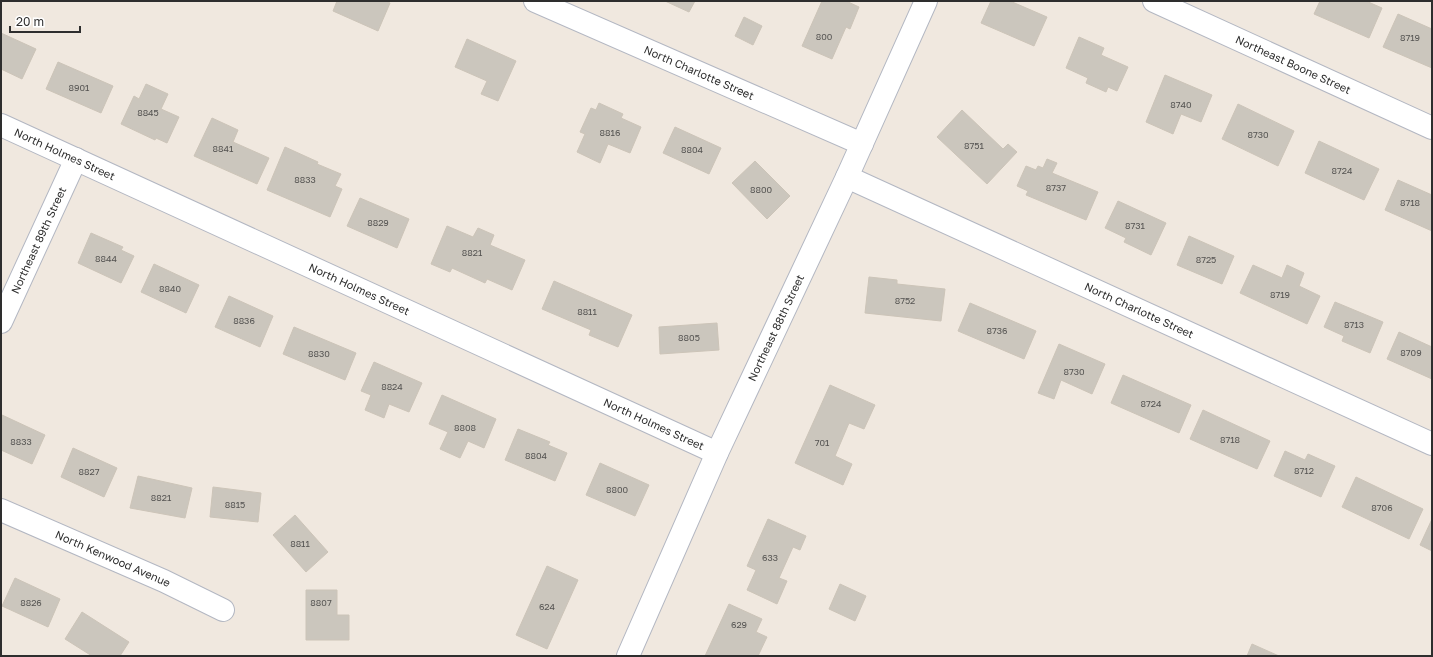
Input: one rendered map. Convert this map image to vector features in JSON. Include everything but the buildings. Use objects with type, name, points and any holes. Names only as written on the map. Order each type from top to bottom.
[{"type":"street","name":"North Charlotte Street","points":[[535,1],[862,144]]},
{"type":"street","name":"Northeast 88th Street","points":[[628,656],[717,453],[847,177],[926,1]]},
{"type":"street","name":"Northeast Boone Street","points":[[1154,1],[1432,128]]},
{"type":"street","name":"North Holmes Street","points":[[1,125],[717,453]]},
{"type":"street","name":"Northeast 89th Street","points":[[1,322],[76,159]]},
{"type":"street","name":"North Charlotte Street","points":[[847,177],[1432,444]]},
{"type":"street","name":"North Kenwood Avenue","points":[[1,510],[164,581],[223,610]]}]
